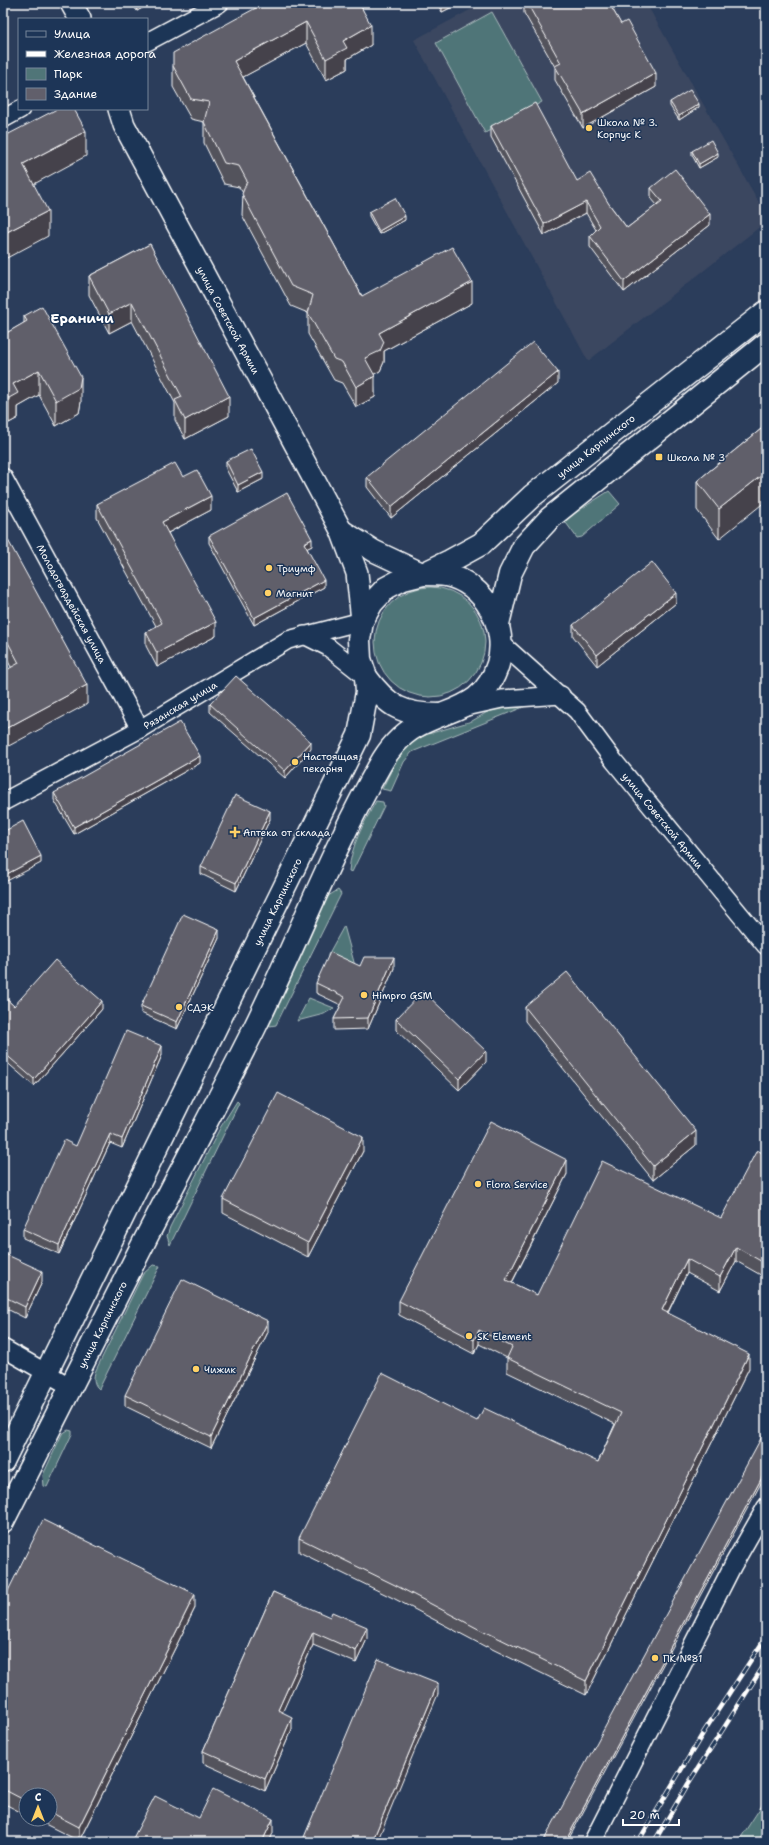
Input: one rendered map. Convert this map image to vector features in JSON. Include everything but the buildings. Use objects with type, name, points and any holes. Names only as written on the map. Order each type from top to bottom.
[{"type":"main road","name":"улица Карпинского","points":[[423,574],[461,556],[481,544],[532,496],[766,312]]},
{"type":"main road","name":"улица Карпинского","points":[[3,1521],[254,1027],[362,798],[388,751],[413,728],[464,707],[479,696],[491,680],[499,663],[499,634],[510,574],[524,546],[550,518],[766,344]]},
{"type":"main road","name":"улица Карпинского","points":[[3,1460],[359,735],[367,692],[366,677],[360,659],[358,640],[362,621],[372,603],[386,588],[403,578],[423,574],[447,575],[469,585],[487,602],[499,634]]},
{"type":"main road","name":"улица Карпинского","points":[[366,677],[380,695],[398,708],[420,715],[442,715]]},
{"type":"main road","points":[[170,1121],[181,1114],[191,1114],[198,1119],[202,1129]]},
{"type":"street","points":[[71,3],[79,18]]},
{"type":"street","points":[[148,41],[220,3]]},
{"type":"street","points":[[3,119],[19,110]]},
{"type":"street","name":"улица Советской Армии","points":[[119,110],[124,125],[341,530],[357,573],[362,621]]},
{"type":"street","name":"Молодогвардейская улица","points":[[3,478],[140,729]]},
{"type":"street","points":[[341,530],[374,551],[423,574]]},
{"type":"street","name":"Рязанская улица","points":[[3,802],[140,729],[288,640],[362,621]]},
{"type":"street","name":"улица Советской Армии","points":[[499,634],[577,711],[614,761],[766,946]]},
{"type":"street","points":[[304,635],[328,647],[366,677]]},
{"type":"street","points":[[464,707],[502,698],[561,695]]},
{"type":"street","points":[[3,1348],[71,1387]]},
{"type":"street","points":[[593,1841],[733,1565],[766,1507]]},
{"type":"shaded area","name":"Школа № 3. Корпус К","points":[[483,3],[646,3],[766,215],[766,222],[588,361],[414,40]]},
{"type":"green space","points":[[492,12],[542,102],[485,133],[436,43]]},
{"type":"green space","points":[[609,491],[620,504],[582,537],[577,538],[564,520]]},
{"type":"green space","points":[[430,587],[451,591],[469,603],[481,621],[485,642],[481,663],[469,681],[451,693],[430,697],[409,693],[391,681],[379,663],[375,642],[379,621],[391,603],[409,591]]},
{"type":"green space","points":[[527,703],[526,706],[412,752],[404,762],[391,791],[382,789],[397,759],[405,748],[416,740],[425,735],[472,721],[501,704]]},
{"type":"green space","points":[[376,801],[383,802],[384,806],[352,872],[349,871],[355,843]]},
{"type":"green space","points":[[338,890],[341,894],[276,1025],[270,1026],[269,1022],[328,896]]},
{"type":"green space","points":[[344,926],[357,973],[328,960],[328,955]]},
{"type":"green space","points":[[309,998],[334,1008],[324,1014],[297,1021]]},
{"type":"green space","points":[[237,1101],[239,1103],[170,1245],[167,1236],[170,1227],[220,1128]]},
{"type":"green space","points":[[153,1265],[160,1266],[99,1389],[94,1380],[96,1370],[143,1274]]},
{"type":"green space","points":[[68,1430],[72,1431],[72,1434],[47,1487],[44,1486],[43,1475],[62,1434]]},
{"type":"green space","points":[[766,1799],[766,1842],[738,1842]]},
{"type":"railway","points":[[638,1842],[705,1730],[766,1637]]},
{"type":"railway","points":[[654,1842],[688,1784],[766,1662]]},
{"type":"place","name":"Школа № 3. Корпус К","points":[[589,128]]},
{"type":"place","name":"Школа № 3","points":[[659,457]]},
{"type":"place","name":"Триумф","points":[[269,568]]},
{"type":"place","name":"Магнит","points":[[268,593]]},
{"type":"place","name":"Настоящая пекарня","points":[[295,762]]},
{"type":"place","name":"Аптека от склада","points":[[235,832]]},
{"type":"place","name":"Himpro GSM","points":[[364,995]]},
{"type":"place","name":"СДЭК","points":[[179,1007]]},
{"type":"place","name":"Flora Service","points":[[478,1184]]},
{"type":"place","name":"SK Element","points":[[469,1336]]},
{"type":"place","name":"Чижик","points":[[196,1369]]},
{"type":"place","name":"ПК №81","points":[[655,1658]]},
{"type":"district","name":"Ераничи","points":[[82,318]]}]
